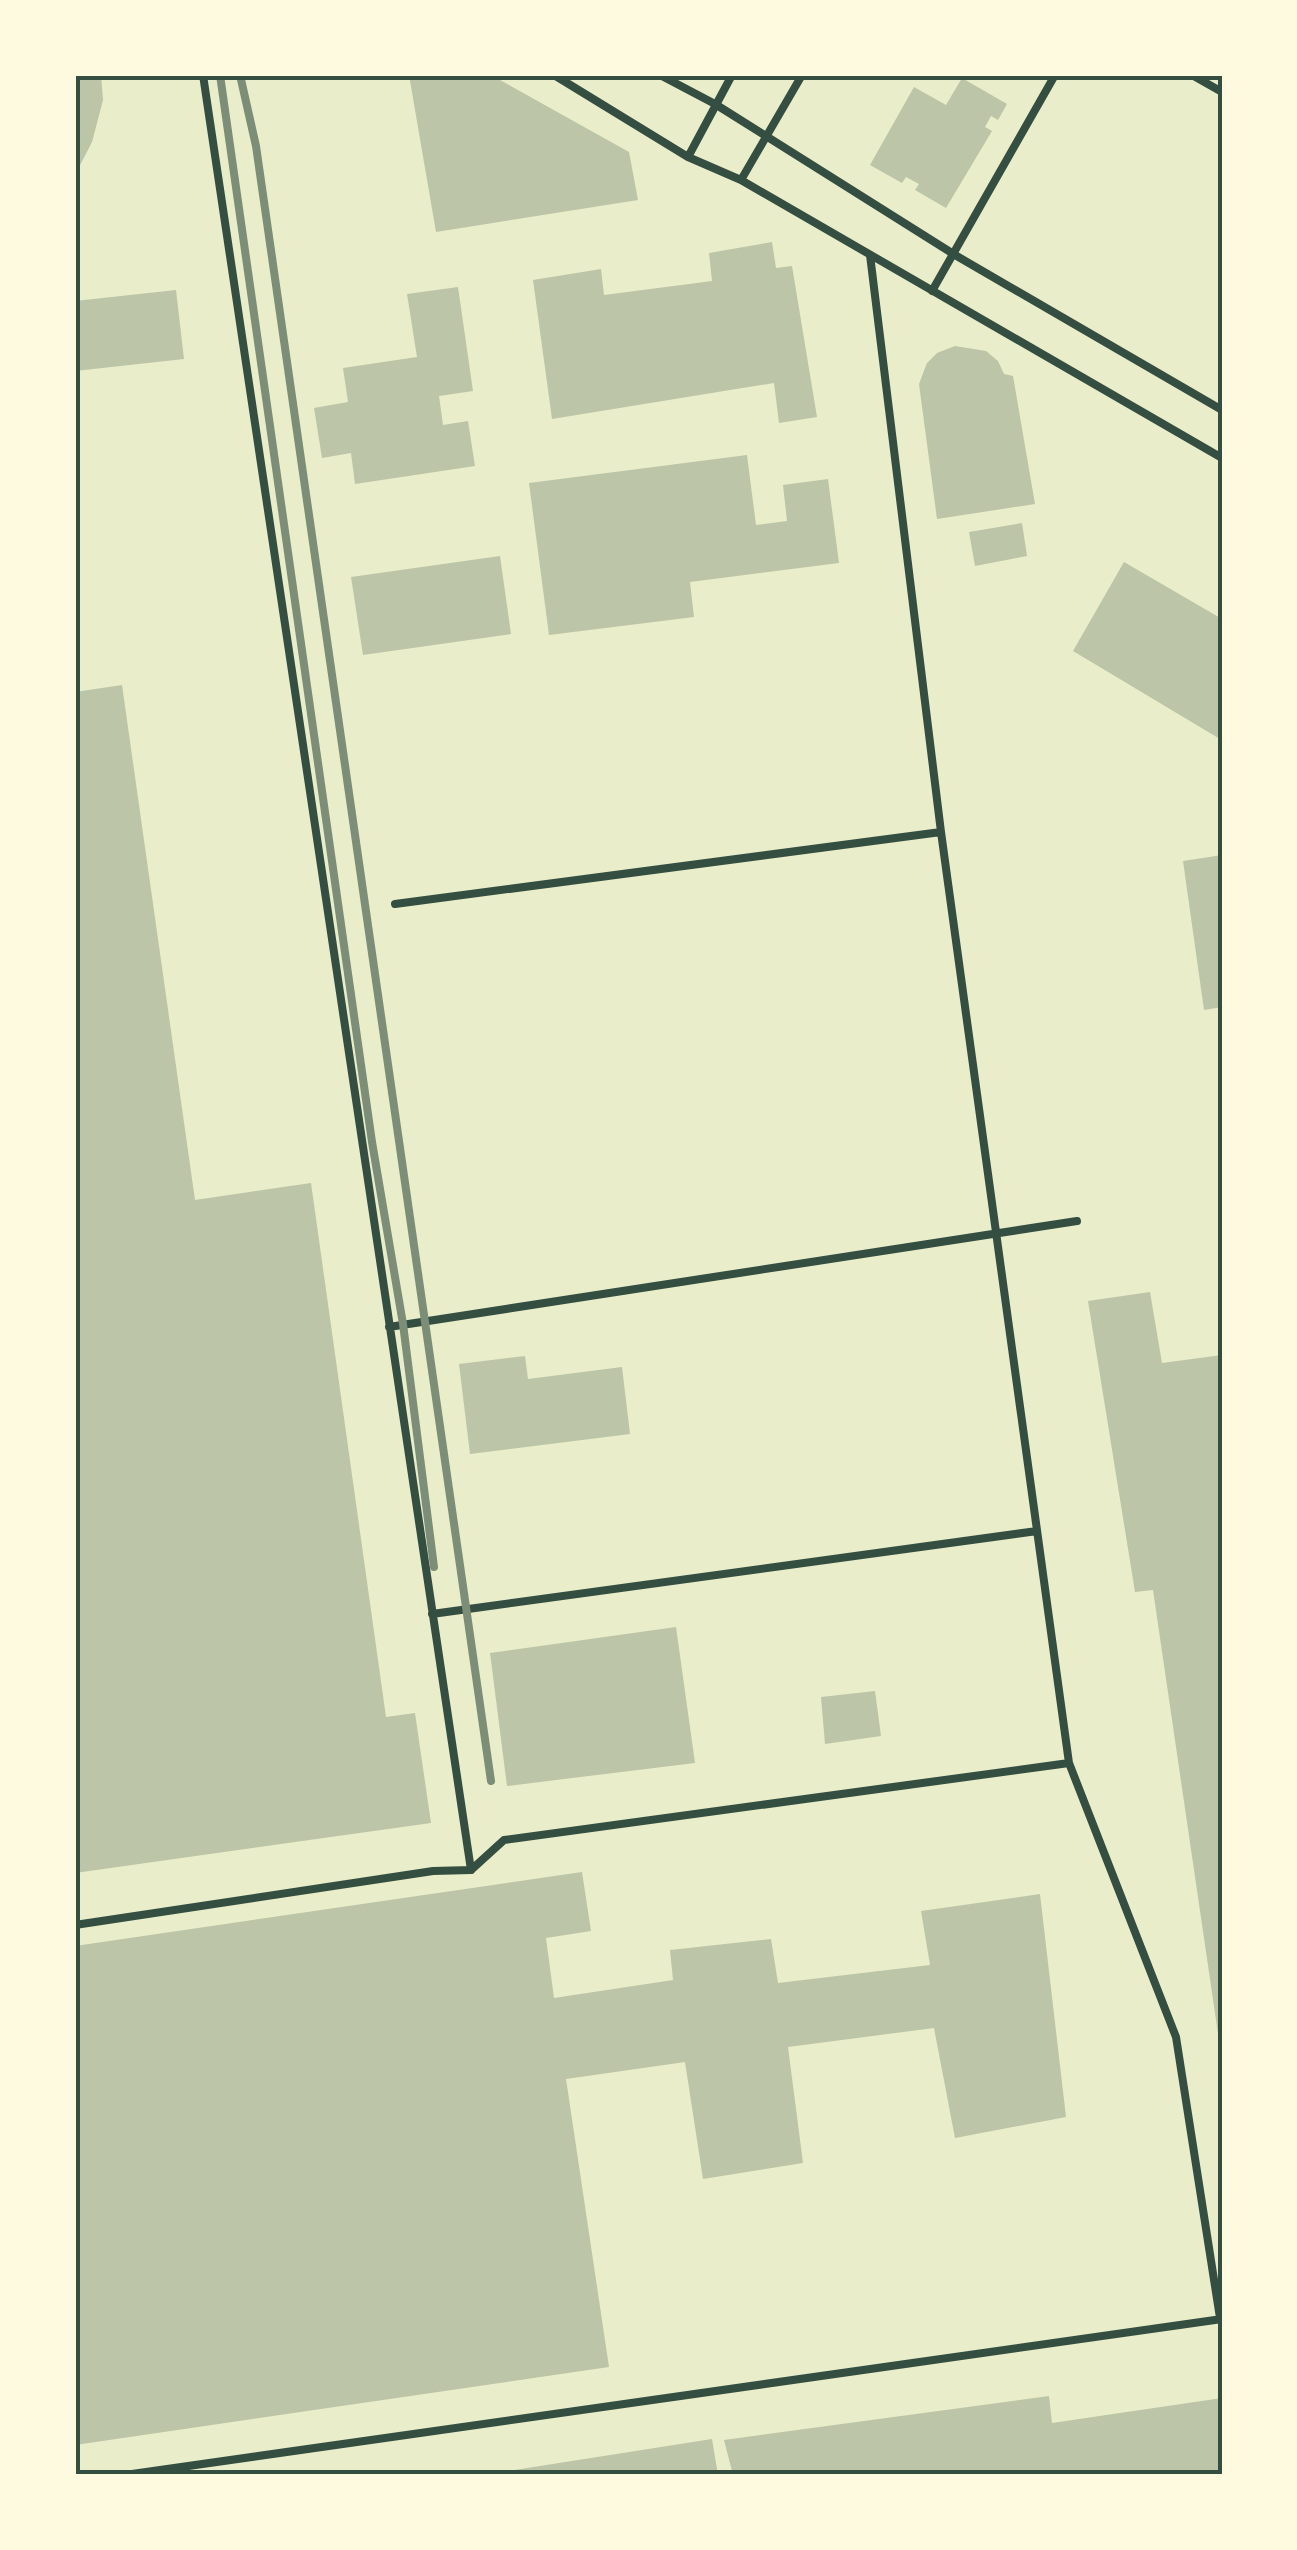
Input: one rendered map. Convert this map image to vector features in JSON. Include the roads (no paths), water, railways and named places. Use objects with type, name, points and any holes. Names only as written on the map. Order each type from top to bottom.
[{"type":"lane","points":[[202,75],[470,1870]]},
{"type":"lane","points":[[554,75],[688,157],[741,180],[1222,458]]},
{"type":"lane","points":[[660,75],[715,104],[955,255],[1222,410]]},
{"type":"lane","points":[[688,157],[732,75]]},
{"type":"lane","points":[[741,180],[802,75]]},
{"type":"lane","points":[[932,291],[1056,75]]},
{"type":"lane","points":[[1192,75],[1222,92]]},
{"type":"lane","points":[[125,2475],[1221,2318],[1176,2037],[1069,1763],[941,832],[870,255]]},
{"type":"lane","points":[[395,904],[941,832]]},
{"type":"lane","points":[[389,1327],[1077,1221]]},
{"type":"lane","points":[[432,1614],[1037,1530]]},
{"type":"lane","points":[[75,1924],[433,1871],[470,1870],[504,1840],[1069,1763]]},
{"type":"railway","points":[[220,75],[372,1142],[403,1324],[434,1567]]},
{"type":"railway","points":[[240,75],[256,146],[491,1781]]}]
